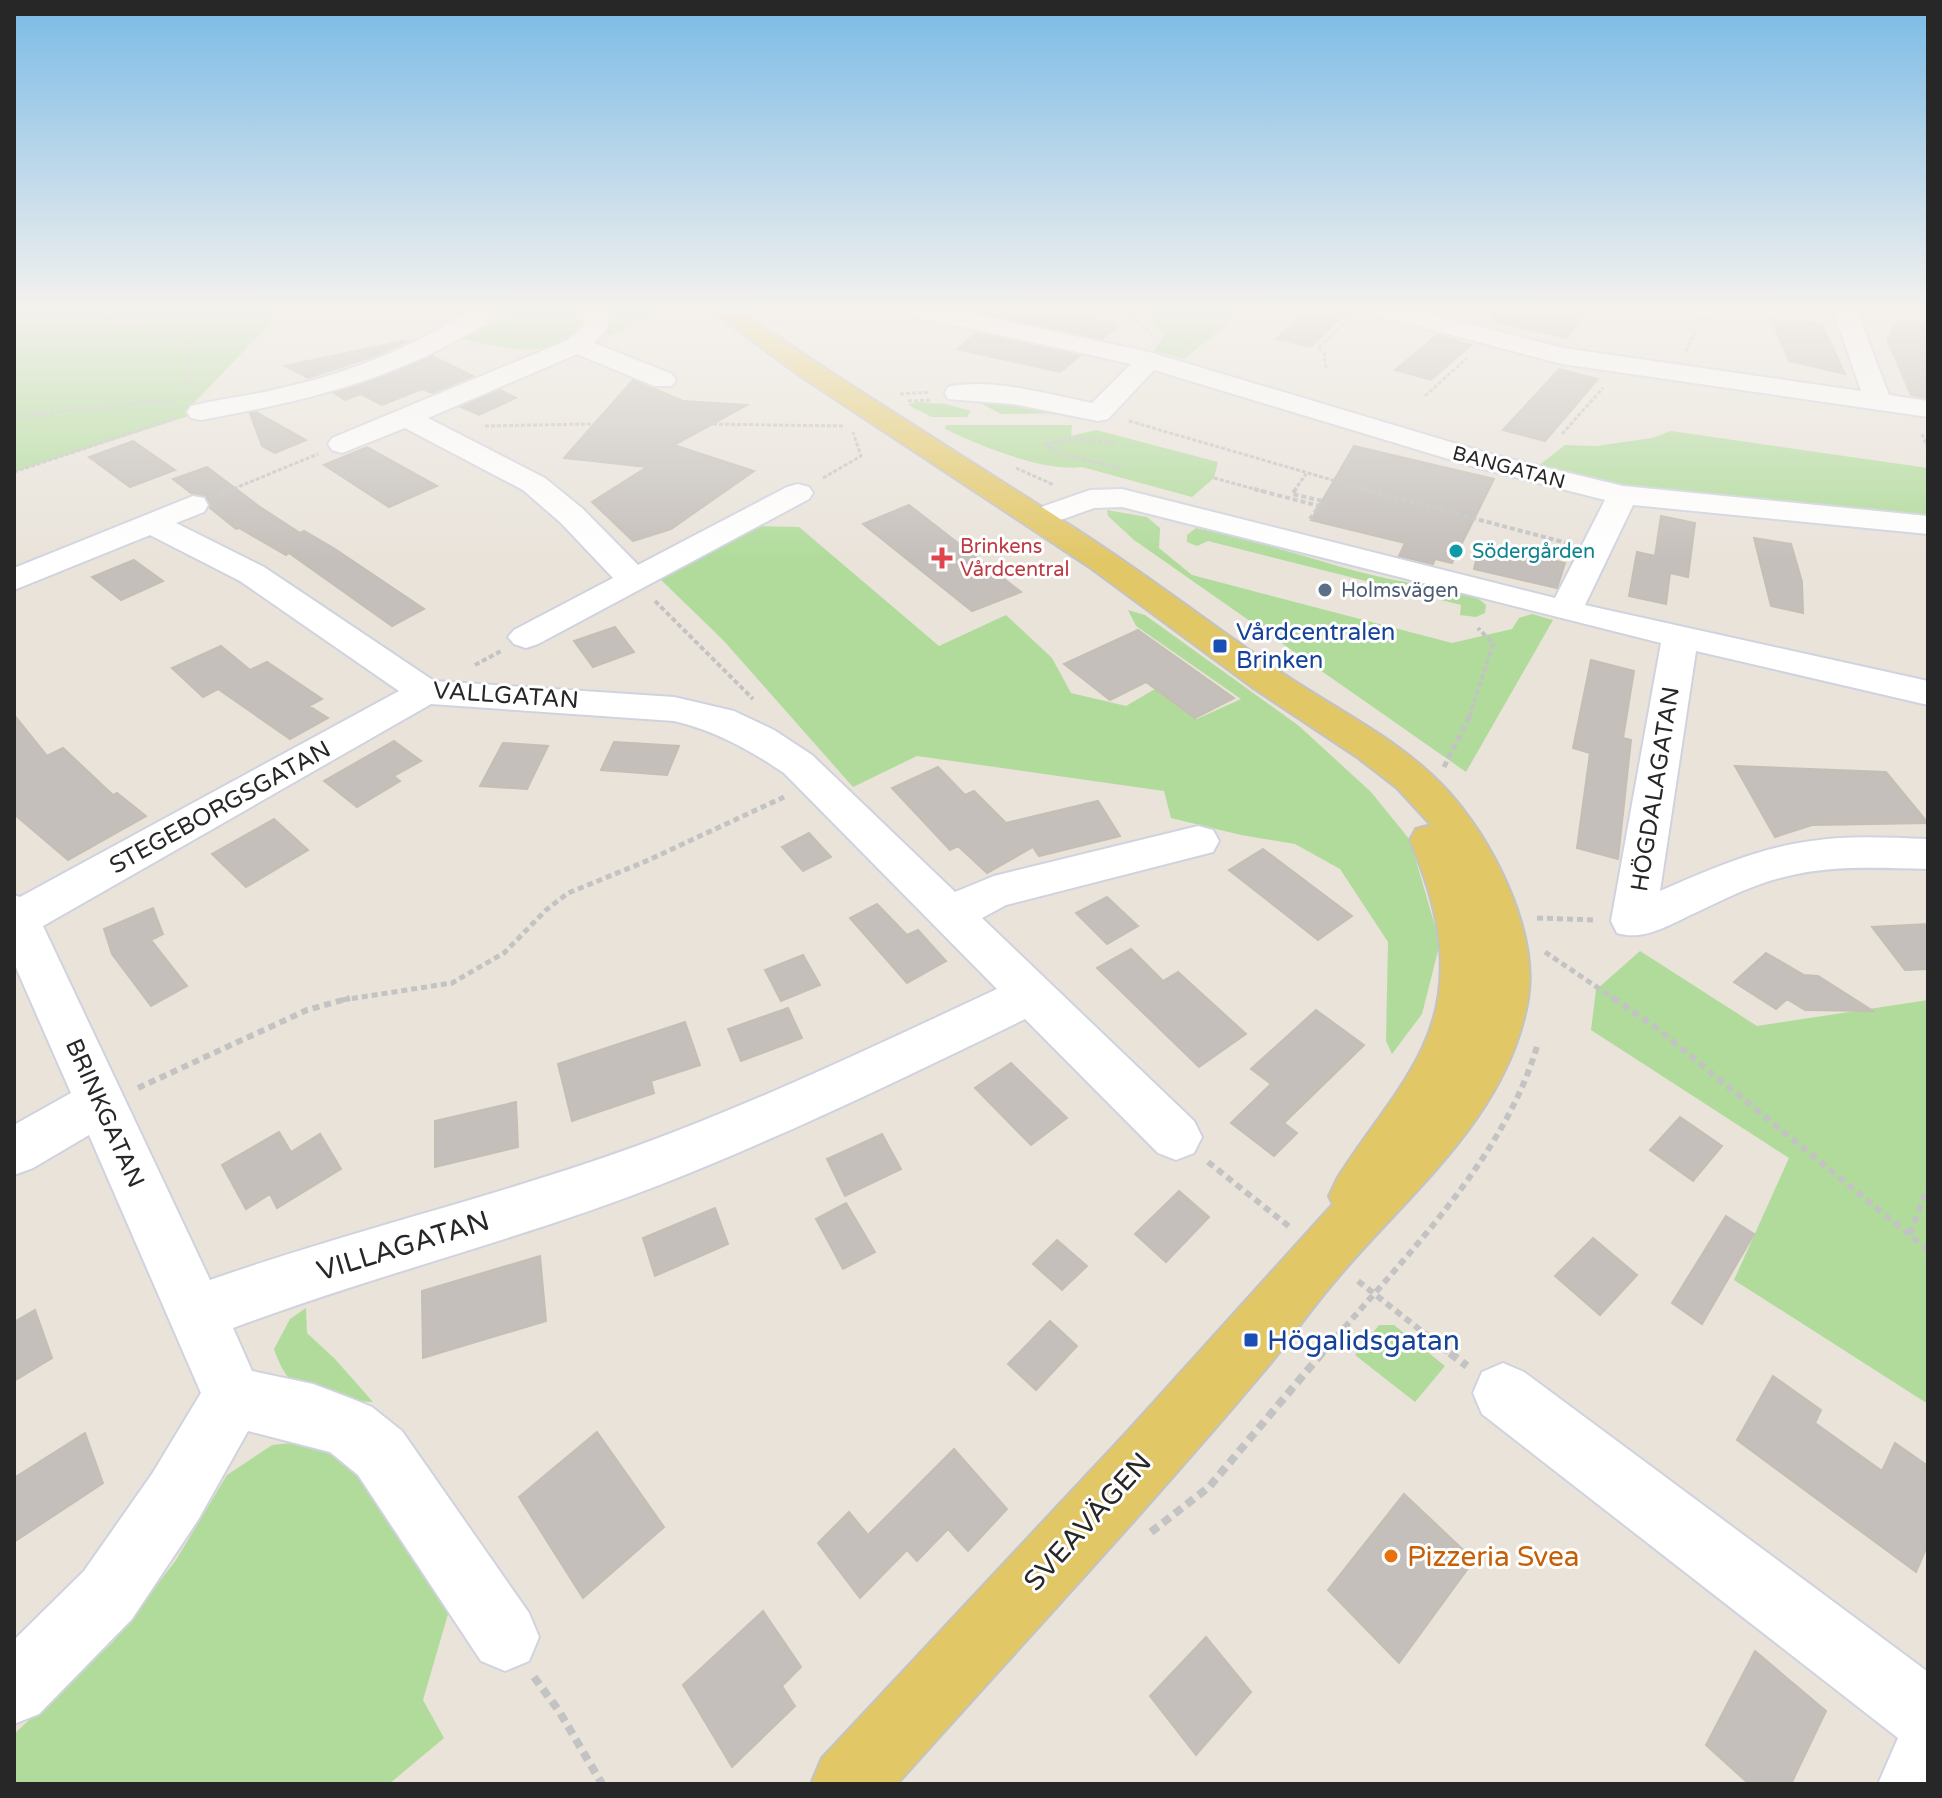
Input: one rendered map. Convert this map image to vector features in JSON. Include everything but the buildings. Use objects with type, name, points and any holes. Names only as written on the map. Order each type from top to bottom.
[{"type":"main road","name":"SVEAVÄGEN","points":[[843,393],[1106,564],[1312,712],[1403,804],[1431,840],[1455,893],[1465,935],[1465,963],[1457,1023],[1428,1085],[1362,1185],[1347,1273],[1251,1340],[848,1784]]},
{"type":"street","points":[[198,409],[299,393]]},
{"type":"street","points":[[338,431],[407,421],[470,393]]},
{"type":"street","points":[[958,393],[1013,396],[1098,413],[1121,393]]},
{"type":"street","name":"BANGATAN","points":[[1259,393],[1485,461],[1623,495],[1928,525]]},
{"type":"street","points":[[1813,393],[1928,409]]},
{"type":"street","points":[[1875,393],[1878,402]]},
{"type":"street","points":[[407,421],[534,484],[572,516],[632,578]]},
{"type":"street","points":[[526,637],[632,578],[798,493]]},
{"type":"street","points":[[1565,611],[1623,495]]},
{"type":"street","points":[[1038,519],[1079,503],[1111,497],[1135,500],[1565,611],[1928,693]]},
{"type":"street","points":[[14,580],[193,505]]},
{"type":"street","name":"VALLGATAN","points":[[151,523],[252,574],[425,692],[674,709],[721,720],[760,739],[807,773]]},
{"type":"street","name":"HÖGDALAGATAN","points":[[1633,921],[1680,638]]},
{"type":"street","name":"STEGEBORGSGATAN","points":[[15,917],[425,692]]},
{"type":"street","points":[[807,773],[1176,1137]]},
{"type":"street","points":[[948,915],[994,892],[1198,841]]},
{"type":"street","name":"HÖGDALAGATAN","points":[[1633,921],[1754,870],[1809,856],[1928,854]]},
{"type":"street","name":"BRINKGATAN","points":[[15,917],[196,1313]]},
{"type":"street","name":"VILLAGATAN","points":[[196,1313],[315,1270],[486,1220],[644,1167],[825,1093],[1030,995]]},
{"type":"street","points":[[14,1152],[101,1105]]},
{"type":"street","points":[[196,1313],[233,1397]]},
{"type":"street","points":[[1503,1393],[1928,1716]]},
{"type":"street","points":[[233,1397],[313,1415],[350,1429],[380,1453],[505,1637]]},
{"type":"street","points":[[14,1689],[108,1595],[175,1497],[233,1397]]},
{"type":"street","points":[[1915,1784],[1928,1755]]},
{"type":"path","points":[[188,393],[198,409]]},
{"type":"path","points":[[890,395],[958,393]]},
{"type":"path","points":[[1425,396],[1428,393]]},
{"type":"path","points":[[1562,434],[1599,393]]},
{"type":"path","points":[[14,417],[153,401],[198,409]]},
{"type":"path","points":[[14,472],[198,409]]},
{"type":"path","points":[[1098,413],[1306,474],[1597,550]]},
{"type":"path","points":[[407,421],[525,427],[628,423],[803,427],[851,425]]},
{"type":"path","points":[[193,505],[338,431]]},
{"type":"path","points":[[798,493],[861,456],[859,447]]},
{"type":"path","points":[[1015,468],[1046,480],[1079,503]]},
{"type":"path","points":[[1306,474],[1292,494],[1323,501],[1309,521]]},
{"type":"path","points":[[1214,478],[1319,506]]},
{"type":"path","points":[[101,1105],[307,1010],[349,998],[452,983],[504,953],[546,910],[568,893],[642,863],[807,773],[783,729],[632,578]]},
{"type":"path","points":[[1433,763],[1441,771],[1460,740],[1473,709],[1493,644],[1478,628]]},
{"type":"path","points":[[1533,906],[1540,929]]},
{"type":"path","points":[[1537,918],[1633,921]]},
{"type":"path","points":[[1542,940],[1545,965]]},
{"type":"path","points":[[1544,951],[1654,1026],[1928,1250]]},
{"type":"path","points":[[1347,1273],[1464,1185],[1502,1132],[1531,1069],[1539,1039]]},
{"type":"path","points":[[1910,1234],[1928,1187]]},
{"type":"path","points":[[505,1637],[559,1711],[602,1784]]},
{"type":"green space","points":[[14,393],[204,393],[194,403],[201,412],[14,472]]},
{"type":"green space","points":[[969,397],[1078,413],[1001,414]]},
{"type":"green space","points":[[915,402],[946,404],[971,411],[967,417],[932,417],[908,405]]},
{"type":"green space","points":[[946,425],[1072,425],[1071,436],[1096,430],[1218,462],[1214,478],[1192,497],[1082,467],[1067,468],[1031,462],[976,443],[945,429]]},
{"type":"green space","points":[[1671,431],[1928,468],[1928,516],[1619,486],[1538,466],[1565,445],[1596,446],[1652,438]]},
{"type":"green space","points":[[1107,510],[1147,517],[1160,528],[1159,548],[1192,575],[1452,643],[1512,629],[1519,618],[1532,614],[1553,620],[1466,772],[1134,540],[1108,516]]},
{"type":"green space","points":[[751,526],[799,527],[939,646],[1006,615],[1052,658],[1071,693],[1126,706],[1155,689],[1197,719],[1241,699],[1136,626],[1128,610],[1145,615],[1299,726],[1371,792],[1410,840],[1440,943],[1422,1014],[1392,1054],[1386,1041],[1388,942],[1340,869],[1295,844],[1171,818],[1164,791],[917,756],[853,787],[723,640],[658,577]]},
{"type":"green space","points":[[1196,528],[1384,578],[1451,589],[1479,599],[1486,605],[1485,613],[1476,617],[1460,615],[1461,605],[1208,541],[1197,546],[1187,542],[1187,535]]},
{"type":"green space","points":[[1640,951],[1757,1026],[1928,1000],[1928,1404],[1734,1280],[1789,1158],[1591,1030],[1596,990]]},
{"type":"green space","points":[[306,1308],[307,1333],[373,1402],[311,1395],[290,1380],[274,1349],[290,1319]]},
{"type":"green space","points":[[1379,1325],[1394,1325],[1445,1366],[1415,1402],[1355,1355]]},
{"type":"green space","points":[[321,1440],[359,1470],[440,1586],[448,1614],[423,1700],[444,1738],[389,1784],[14,1784],[14,1734],[113,1642],[176,1560],[227,1475],[272,1445]]},
{"type":"place","name":"Södergården","points":[[1456,551]]},
{"type":"place","name":"Brinkens Vårdcentral","points":[[942,558]]},
{"type":"place","name":"Holmsvägen","points":[[1325,590]]},
{"type":"place","name":"Vårdcentralen Brinken","points":[[1220,646]]},
{"type":"place","name":"Högalidsgatan","points":[[1251,1340]]},
{"type":"place","name":"Pizzeria Svea","points":[[1391,1556]]}]
